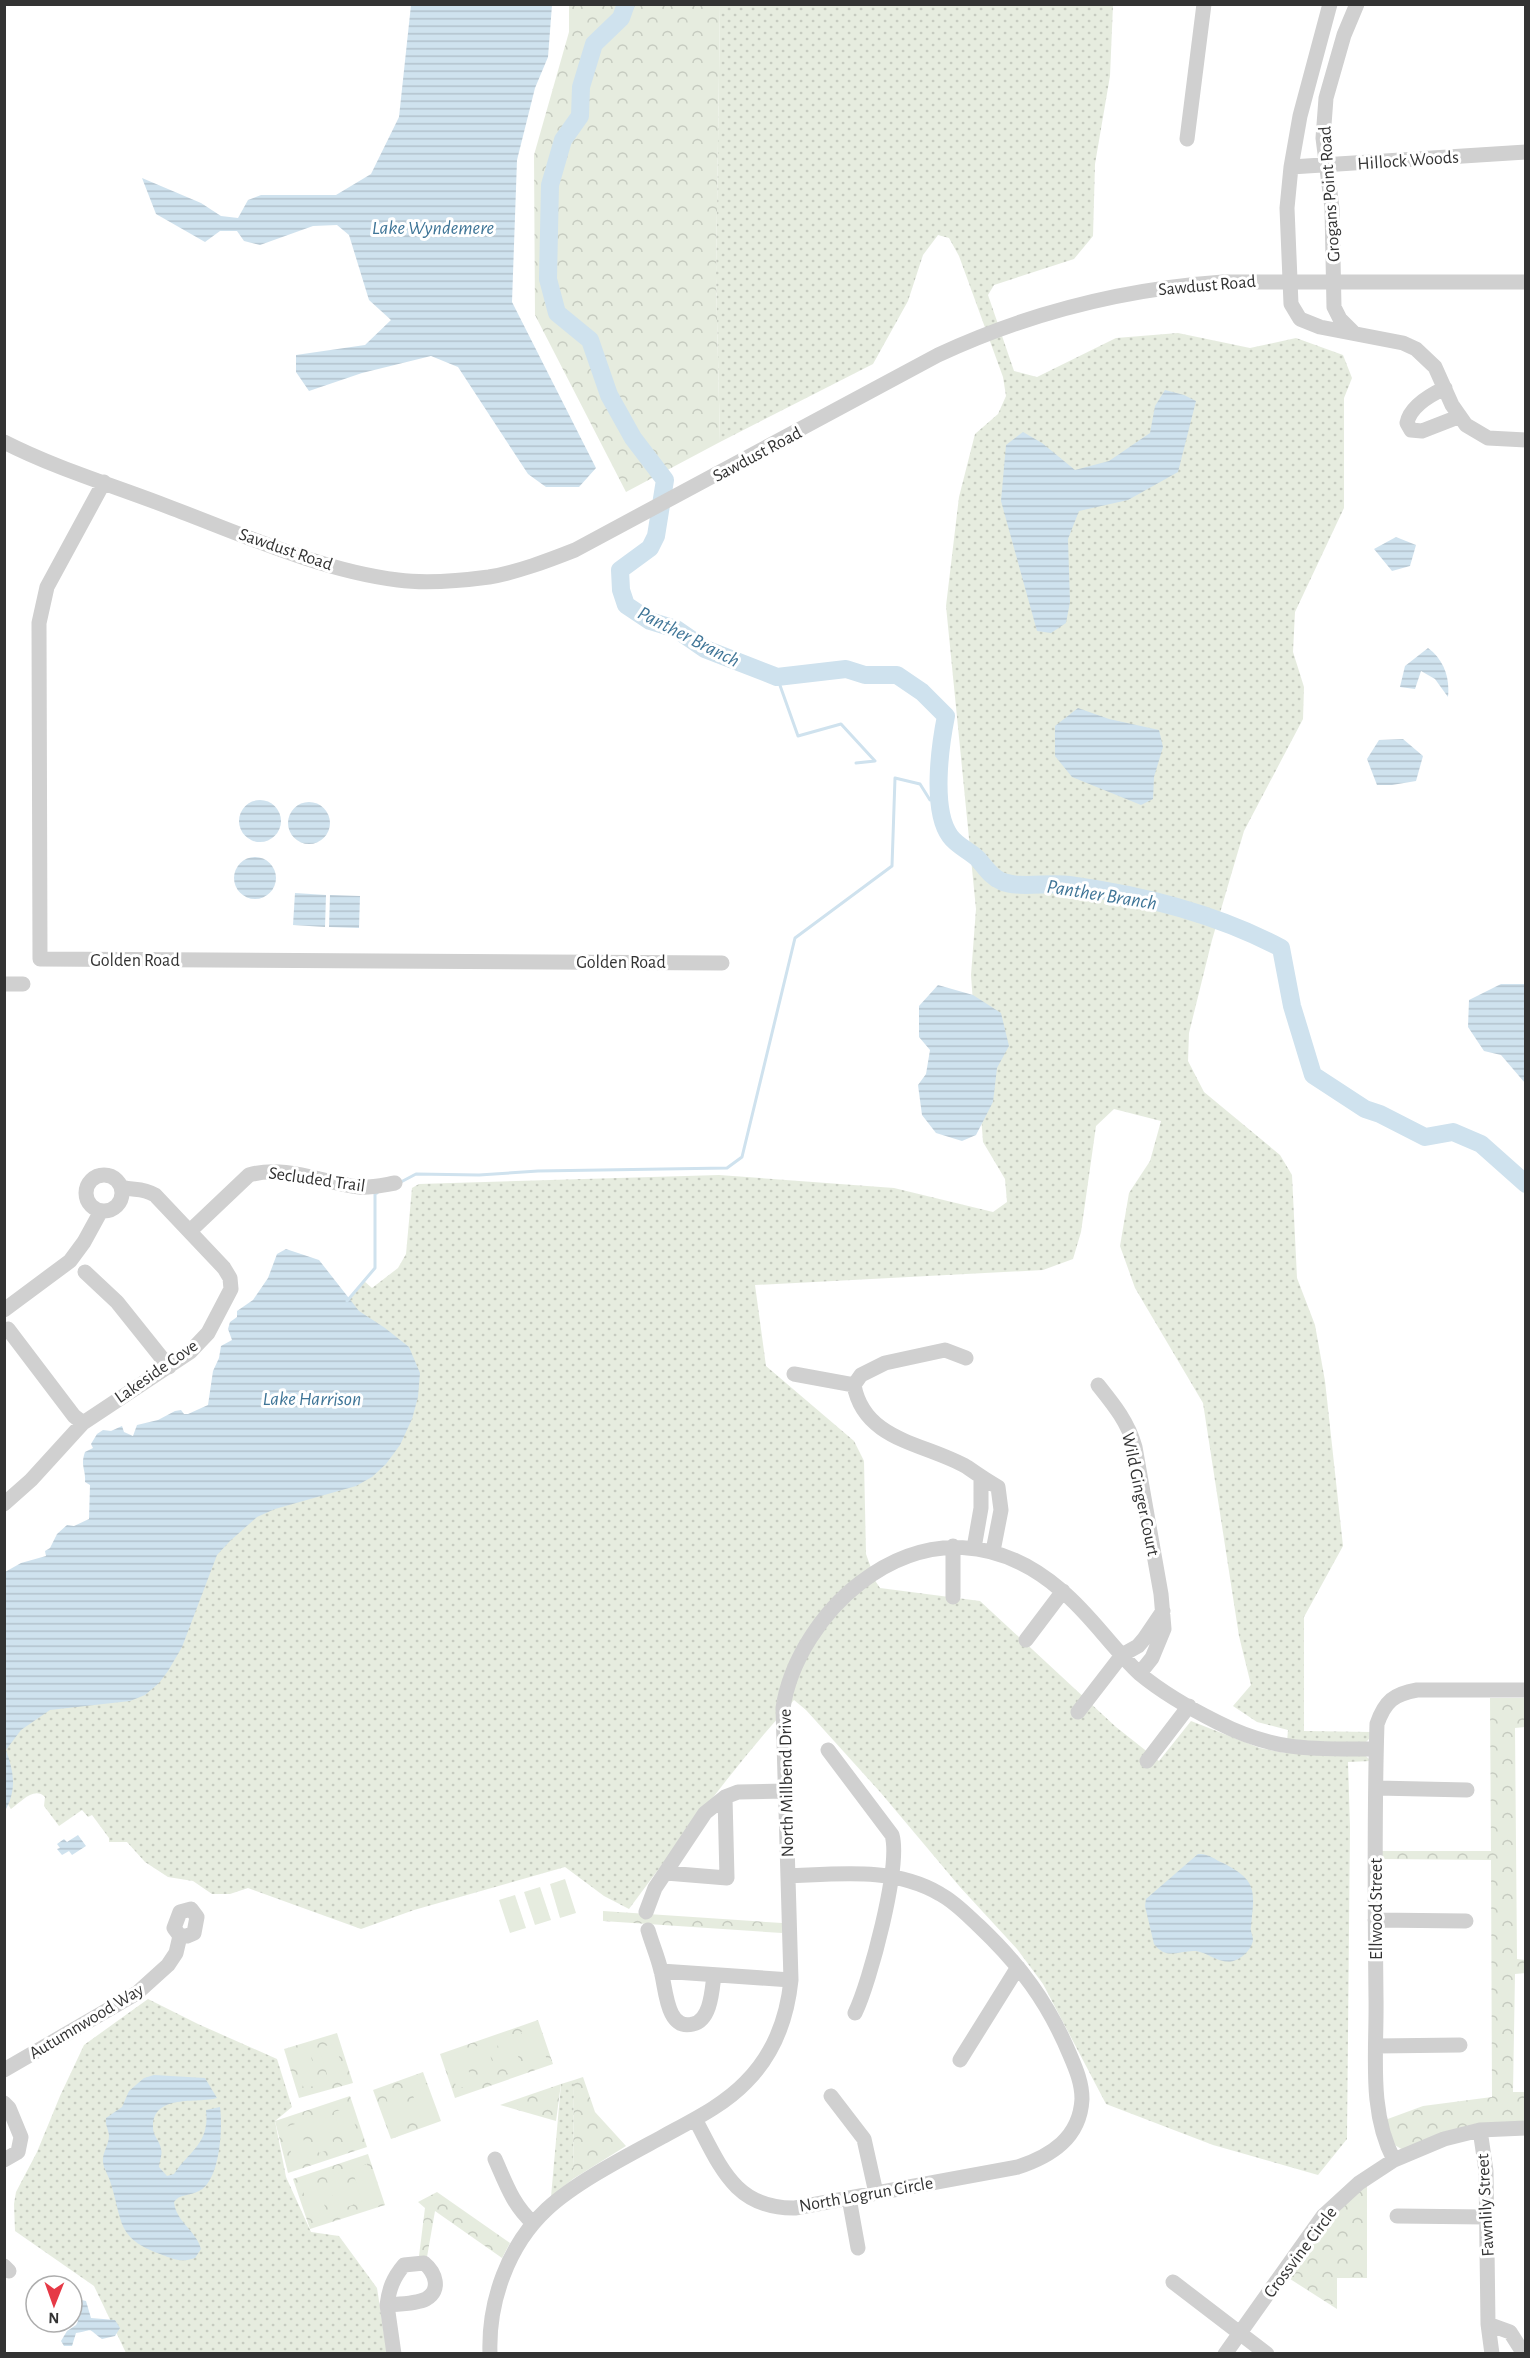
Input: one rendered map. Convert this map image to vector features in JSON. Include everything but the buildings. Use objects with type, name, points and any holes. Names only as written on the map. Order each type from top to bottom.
[{"type":"street","points":[[1187,138],[1204,4]]},
{"type":"street","name":"Grogans Point Road","points":[[1330,4],[1300,117],[1290,166],[1287,208],[1291,304],[1300,319],[1320,327],[1403,343],[1416,349],[1435,367],[1458,417]]},
{"type":"street","name":"Grogans Point Road","points":[[1354,333],[1340,319],[1334,307],[1332,208],[1323,138],[1326,98],[1344,35],[1357,4]]},
{"type":"street","name":"Hillock Woods","points":[[1290,166],[1526,152]]},
{"type":"street","name":"Sawdust Road","points":[[4,442],[275,547],[343,569],[400,581],[456,580],[506,573],[575,550],[939,355],[984,334],[1087,303],[1195,284],[1289,280],[1526,282]]},
{"type":"street","points":[[1445,388],[1434,393],[1409,414],[1407,423],[1412,430],[1422,431],[1458,417],[1477,434],[1488,438],[1526,440]]},
{"type":"street","name":"Golden Road","points":[[104,482],[47,587],[39,623],[40,959],[722,963]]},
{"type":"street","points":[[4,984],[23,984]]},
{"type":"street","name":"Secluded Trail","points":[[190,1231],[249,1175],[261,1172],[277,1171],[357,1186],[373,1187],[395,1183]]},
{"type":"street","points":[[102,1175],[114,1178],[121,1187],[120,1201],[116,1206],[101,1211],[91,1206],[87,1200],[86,1188],[90,1182],[102,1175]]},
{"type":"street","name":"Lakeside Cove","points":[[7,1498],[31,1480],[83,1423],[105,1406],[190,1352],[208,1333],[231,1289],[230,1278],[224,1268],[155,1195],[143,1189],[121,1187]]},
{"type":"street","points":[[4,1310],[70,1261],[84,1242],[101,1211]]},
{"type":"street","points":[[85,1272],[117,1302],[169,1367]]},
{"type":"street","points":[[8,1329],[74,1416],[83,1423]]},
{"type":"street","points":[[966,1358],[945,1350],[885,1363],[861,1374],[854,1385],[863,1411],[884,1431],[967,1467],[981,1479],[998,1487],[1001,1510],[993,1551]]},
{"type":"street","points":[[794,1374],[854,1385]]},
{"type":"street","name":"Wild Ginger Court","points":[[1098,1385],[1122,1416],[1130,1430],[1135,1447],[1163,1611],[1164,1629],[1158,1647],[1140,1673]]},
{"type":"street","points":[[975,1548],[981,1508],[981,1479]]},
{"type":"street","points":[[953,1546],[953,1597]]},
{"type":"street","name":"North Millbend Drive","points":[[490,2354],[489,2336],[500,2284],[514,2254],[534,2223],[553,2204],[576,2188],[695,2119],[745,2083],[768,2054],[784,2020],[791,1980],[783,1708],[785,1694],[794,1666],[816,1631],[853,1588],[885,1565],[920,1552],[953,1546],[993,1551],[1024,1565],[1064,1591],[1140,1673],[1218,1723],[1279,1746],[1311,1749],[1376,1749]]},
{"type":"street","points":[[1026,1640],[1064,1591]]},
{"type":"street","points":[[1078,1712],[1122,1655],[1138,1646],[1163,1611]]},
{"type":"street","name":"Ellwood Street","points":[[1394,2160],[1385,2144],[1376,2107],[1377,1724],[1388,1702],[1402,1692],[1526,1690]]},
{"type":"street","points":[[1147,1761],[1189,1706]]},
{"type":"street","points":[[828,1750],[892,1835],[895,1844],[892,1876],[867,1979],[855,2013]]},
{"type":"street","points":[[1377,1788],[1467,1790]]},
{"type":"street","points":[[646,1912],[655,1888],[705,1813],[725,1797],[738,1792],[785,1791]]},
{"type":"street","points":[[666,1873],[727,1878],[725,1797]]},
{"type":"street","points":[[789,1876],[857,1874],[892,1876],[925,1887],[956,1905],[1000,1946],[1018,1967],[960,2060]]},
{"type":"street","points":[[1375,1920],[1466,1921]]},
{"type":"street","points":[[648,1930],[662,1971],[672,2015],[680,2024],[690,2025],[700,2022],[707,2011],[714,1975]]},
{"type":"street","name":"Autumnwood Way","points":[[4,2070],[136,1993],[168,1965],[176,1953],[180,1936]]},
{"type":"street","name":"North Logrun Circle","points":[[695,2119],[727,2177],[736,2188],[756,2202],[775,2207],[795,2208],[1018,2167],[1050,2154],[1069,2134],[1079,2113],[1082,2098],[1080,2081],[1055,2020],[1032,1983],[1018,1967]]},
{"type":"street","points":[[662,1971],[791,1980]]},
{"type":"street","points":[[1377,2046],[1460,2045]]},
{"type":"street","points":[[831,2096],[864,2139],[876,2193]]},
{"type":"street","points":[[4,2103],[9,2108],[21,2137],[18,2152],[4,2160]]},
{"type":"street","name":"Crossvine Circle","points":[[1225,2354],[1323,2216],[1359,2183],[1394,2160],[1444,2139],[1480,2130],[1526,2128]]},
{"type":"street","name":"Fawnlily Street","points":[[1480,2130],[1486,2171],[1488,2324],[1492,2354]]},
{"type":"street","points":[[495,2159],[507,2174],[515,2203],[534,2223]]},
{"type":"street","points":[[849,2198],[858,2248]]},
{"type":"street","points":[[1397,2216],[1486,2217]]},
{"type":"street","points":[[1173,2282],[1267,2354]]},
{"type":"street","points":[[387,2305],[394,2354]]},
{"type":"street","points":[[1488,2324],[1510,2332],[1524,2354]]},
{"type":"green space","points":[[569,5],[720,5],[716,277],[720,442],[626,492],[535,315],[534,155],[569,32]]},
{"type":"green space","points":[[720,5],[1113,5],[1110,76],[1095,164],[1093,236],[1074,259],[994,285],[988,295],[1014,371],[1037,377],[1116,338],[1178,333],[1250,348],[1296,338],[1343,355],[1352,378],[1344,398],[1344,508],[1295,612],[1293,652],[1304,687],[1303,719],[1244,831],[1212,940],[1189,1033],[1188,1061],[1204,1092],[1280,1155],[1292,1175],[1297,1278],[1315,1325],[1325,1381],[1343,1546],[1304,1617],[1304,1731],[1371,1732],[1370,1738],[1365,1743],[1365,1755],[1371,1761],[1348,1762],[1350,1827],[1347,2139],[1318,2175],[1213,2145],[1106,2104],[1043,1984],[1017,1949],[960,1887],[881,1793],[806,1710],[794,1700],[729,1776],[629,1909],[604,1896],[565,1867],[414,1910],[361,1929],[248,1888],[230,1894],[212,1894],[193,1881],[168,1877],[145,1862],[127,1842],[109,1842],[109,1838],[92,1815],[88,1817],[82,1810],[59,1826],[44,1806],[45,1797],[41,1794],[28,1796],[11,1809],[5,1800],[4,1702],[364,1281],[372,1288],[398,1268],[406,1254],[412,1188],[419,1184],[719,1175],[894,1188],[993,1212],[1007,1202],[1005,1179],[983,1142],[971,975],[976,909],[946,606],[959,497],[975,434],[998,414],[1006,396],[1003,377],[959,256],[949,238],[938,235],[923,255],[908,301],[873,364],[720,442],[716,277]],"holes":[[[1114,1109],[1161,1121],[1150,1161],[1129,1193],[1120,1246],[1135,1288],[1203,1403],[1239,1636],[1251,1685],[1233,1706],[1257,1722],[1288,1730],[1286,1753],[1260,1748],[1191,1721],[1159,1761],[1116,1727],[980,1601],[880,1588],[866,1554],[864,1461],[854,1441],[766,1366],[755,1285],[1043,1270],[1073,1259],[1081,1232],[1096,1126]]]},
{"type":"green space","points":[[1490,1698],[1525,1698],[1525,1727],[1515,1728],[1517,1959],[1525,1960],[1526,1973],[1515,1974],[1513,2092],[1525,2092],[1525,2122],[1403,2150],[1393,2144],[1385,2120],[1423,2106],[1492,2097],[1491,1860],[1382,1859],[1382,1851],[1491,1851]]},
{"type":"green space","points":[[565,1879],[576,1913],[560,1918],[550,1884]]},
{"type":"green space","points":[[540,1887],[551,1920],[535,1925],[524,1892]]},
{"type":"green space","points":[[515,1895],[526,1928],[510,1933],[499,1900]]},
{"type":"green space","points":[[603,1911],[782,1923],[782,1933],[603,1921]]},
{"type":"green space","points":[[148,1999],[277,2059],[292,2107],[275,2121],[286,2177],[311,2232],[339,2236],[377,2288],[387,2353],[126,2353],[94,2286],[84,2279],[84,2274],[77,2274],[15,2231],[16,2192],[37,2152],[84,2045]]},
{"type":"green space","points":[[538,2020],[553,2064],[455,2098],[440,2054]]},
{"type":"green space","points":[[536,2027],[547,2060],[532,2065],[521,2032]]},
{"type":"green space","points":[[337,2033],[353,2083],[299,2098],[284,2049]]},
{"type":"green space","points":[[511,2035],[522,2068],[507,2073],[496,2040]]},
{"type":"green space","points":[[335,2043],[345,2077],[329,2081],[319,2048]]},
{"type":"green space","points":[[486,2043],[497,2076],[482,2081],[471,2048]]},
{"type":"green space","points":[[309,2050],[319,2084],[304,2089],[294,2055]]},
{"type":"green space","points":[[462,2051],[473,2084],[457,2089],[446,2056]]},
{"type":"green space","points":[[423,2072],[441,2121],[391,2139],[373,2090]]},
{"type":"green space","points":[[583,2077],[595,2112],[626,2146],[573,2179],[574,2080]]},
{"type":"green space","points":[[574,2080],[573,2179],[551,2197],[561,2084]]},
{"type":"green space","points":[[425,2081],[436,2115],[421,2120],[410,2086]]},
{"type":"green space","points":[[561,2084],[556,2121],[500,2105]]},
{"type":"green space","points":[[400,2089],[411,2123],[396,2127],[385,2094]]},
{"type":"green space","points":[[350,2096],[367,2147],[288,2173],[275,2121]]},
{"type":"green space","points":[[349,2107],[360,2140],[344,2145],[334,2112]]},
{"type":"green space","points":[[324,2114],[335,2148],[319,2153],[308,2120]]},
{"type":"green space","points":[[298,2123],[309,2156],[294,2161],[283,2128]]},
{"type":"green space","points":[[368,2154],[385,2205],[310,2229],[293,2179]]},
{"type":"green space","points":[[367,2164],[378,2197],[362,2202],[352,2169]]},
{"type":"green space","points":[[342,2172],[353,2205],[337,2210],[326,2177]]},
{"type":"green space","points":[[316,2180],[327,2213],[312,2218],[301,2185]]},
{"type":"green space","points":[[1367,2184],[1367,2278],[1337,2278],[1337,2309],[1287,2277],[1324,2225]]},
{"type":"green space","points":[[437,2192],[510,2243],[502,2258],[435,2211],[427,2257],[419,2256],[425,2208],[418,2202]]},
{"type":"water","name":"Lake Wyndemere","points":[[411,5],[552,5],[548,57],[535,88],[517,160],[512,302],[596,468],[579,487],[546,487],[528,474],[458,367],[431,356],[362,373],[309,391],[296,372],[296,355],[365,345],[391,320],[369,300],[349,235],[337,225],[313,226],[260,245],[244,241],[237,231],[220,231],[205,242],[156,214],[142,178],[201,203],[221,216],[238,218],[248,200],[261,195],[336,195],[371,174],[399,117]]},
{"type":"water","points":[[1165,390],[1196,401],[1178,472],[1128,500],[1079,511],[1068,539],[1070,602],[1066,623],[1051,633],[1037,631],[1001,501],[1006,445],[1023,432],[1042,443],[1075,470],[1109,461],[1150,433],[1155,406]]},
{"type":"water","points":[[1396,537],[1416,545],[1410,566],[1392,571],[1374,549]]},
{"type":"water","points":[[1428,648],[1445,670],[1448,697],[1435,679],[1421,671],[1415,689],[1400,687],[1405,666]]},
{"type":"water","points":[[1078,708],[1109,719],[1159,730],[1163,747],[1154,777],[1153,799],[1141,805],[1072,777],[1055,756],[1055,726]]},
{"type":"water","points":[[1403,739],[1423,756],[1416,781],[1377,785],[1367,759],[1379,740]]},
{"type":"water","points":[[260,800],[275,806],[281,821],[275,836],[260,842],[245,836],[239,821],[245,806]]},
{"type":"water","points":[[309,802],[324,808],[330,823],[324,838],[309,844],[294,838],[288,823],[294,808]]},
{"type":"water","points":[[255,857],[270,863],[276,878],[270,893],[255,899],[240,893],[234,878],[240,863]]},
{"type":"water","points":[[295,893],[326,895],[325,927],[293,925]]},
{"type":"water","points":[[330,895],[360,896],[359,928],[329,927]]},
{"type":"water","points":[[1501,984],[1525,984],[1525,1083],[1501,1055],[1484,1051],[1468,1027],[1469,1000]]},
{"type":"water","points":[[938,985],[973,995],[1001,1013],[1009,1046],[997,1068],[993,1102],[976,1135],[962,1141],[936,1133],[922,1115],[918,1085],[926,1074],[930,1050],[919,1037],[919,1006]]},
{"type":"water","name":"Lake Harrison","points":[[286,1249],[319,1260],[359,1311],[409,1347],[420,1373],[418,1397],[412,1419],[400,1445],[386,1464],[372,1477],[356,1486],[275,1509],[257,1517],[230,1541],[217,1555],[182,1647],[159,1683],[145,1695],[130,1701],[50,1710],[21,1730],[6,1750],[11,1766],[13,1788],[5,1811],[5,1572],[21,1563],[46,1556],[45,1551],[50,1548],[57,1534],[67,1525],[74,1526],[89,1519],[90,1485],[85,1482],[83,1461],[85,1452],[93,1448],[91,1444],[97,1434],[103,1430],[111,1431],[122,1426],[124,1432],[133,1436],[137,1425],[158,1420],[175,1411],[181,1410],[184,1414],[188,1414],[208,1405],[213,1371],[221,1346],[232,1340],[228,1329],[230,1322],[237,1317],[237,1311],[253,1300],[268,1278],[277,1254]]},
{"type":"water","points":[[78,1835],[86,1846],[72,1855],[69,1851],[62,1855],[57,1849],[60,1848],[57,1844],[64,1839],[67,1842]]},
{"type":"water","points":[[1198,1854],[1208,1855],[1235,1869],[1252,1889],[1253,1940],[1247,1952],[1236,1960],[1221,1960],[1196,1951],[1174,1954],[1164,1952],[1154,1944],[1145,1906],[1146,1899]]},
{"type":"water","points":[[154,2075],[205,2078],[217,2098],[177,2102],[160,2109],[155,2117],[153,2131],[161,2151],[159,2167],[167,2176],[174,2174],[202,2139],[205,2131],[206,2110],[220,2107],[220,2140],[212,2177],[199,2191],[174,2202],[178,2215],[195,2236],[201,2249],[195,2258],[185,2260],[177,2260],[146,2248],[129,2235],[120,2219],[104,2165],[103,2159],[109,2135],[106,2118],[122,2107],[129,2091],[144,2078]]},
{"type":"water","points":[[84,2301],[91,2318],[115,2320],[120,2328],[115,2336],[102,2339],[89,2330],[84,2331]]},
{"type":"water","points":[[65,2334],[76,2334],[72,2346],[64,2346],[61,2341]]},
{"type":"waterway","name":"Panther Branch","points":[[626,4],[621,18],[594,44],[581,87],[580,116],[563,140],[550,185],[548,279],[557,313],[590,340],[609,395],[633,438],[665,480],[656,536],[650,548],[620,570],[621,590],[626,605],[650,621],[676,629],[705,649],[777,677],[846,669],[865,675],[897,675],[922,692],[946,716],[939,777],[939,795],[944,825],[953,840],[978,859],[994,877],[1016,885],[1061,884],[1151,900],[1204,915],[1281,948],[1292,1006],[1313,1075],[1365,1109],[1380,1114],[1425,1137],[1453,1132],[1481,1144],[1526,1184]]},
{"type":"waterway","points":[[777,677],[798,736],[841,724],[875,761],[856,763]]},
{"type":"waterway","points":[[399,1183],[416,1174],[479,1175],[538,1171],[727,1168],[742,1157],[795,938],[892,866],[895,778],[920,784],[930,800],[939,794]]},
{"type":"waterway","points":[[347,1301],[375,1268],[375,1194],[377,1193]]}]
